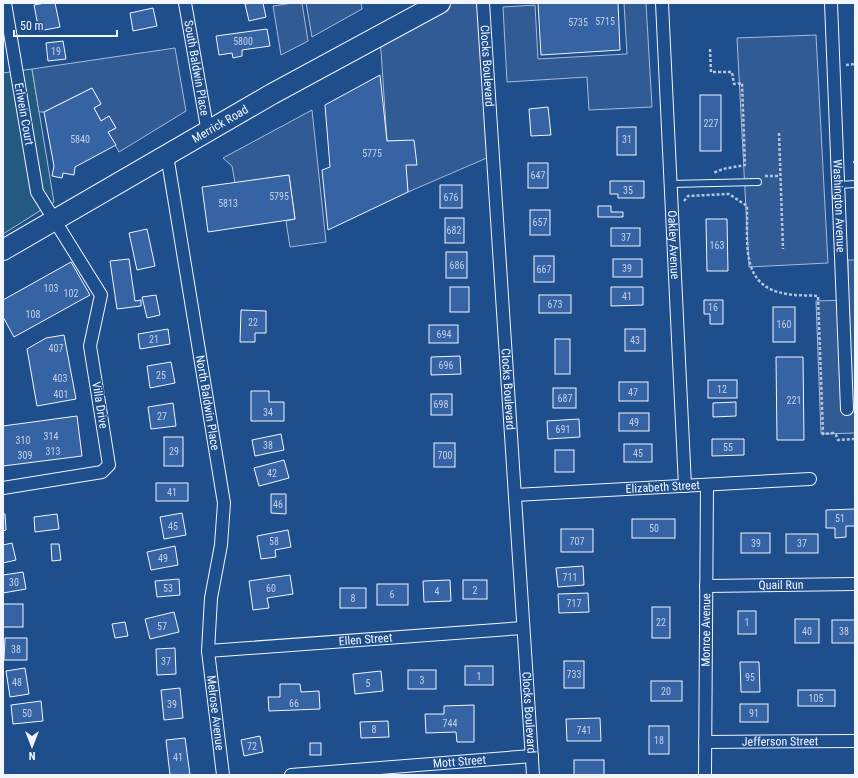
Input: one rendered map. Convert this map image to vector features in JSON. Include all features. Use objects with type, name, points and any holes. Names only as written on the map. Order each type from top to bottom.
[{"type":"main road","name":"Merrick Road","points":[[3,250],[167,155],[208,133],[272,94],[440,3]]},
{"type":"street","name":"Erlwein Court","points":[[5,3],[37,192],[55,219]]},
{"type":"street","name":"South Baldwin Place","points":[[185,3],[208,133]]},
{"type":"street","name":"Clocks Boulevard","points":[[483,3],[533,775]]},
{"type":"street","name":"Oakley Avenue","points":[[662,3],[685,486]]},
{"type":"street","name":"Washington Avenue","points":[[832,3],[847,409]]},
{"type":"street","name":"North Baldwin Place","points":[[167,155],[224,503],[221,545],[211,598],[208,651]]},
{"type":"street","name":"Villa Drive","points":[[3,488],[105,469],[90,346],[101,295],[55,219]]},
{"type":"street","name":"Elizabeth Street","points":[[515,495],[810,479]]},
{"type":"street","name":"Monroe Avenue","points":[[705,775],[707,485]]},
{"type":"street","name":"Quail Run","points":[[706,586],[855,584]]},
{"type":"street","name":"Ellen Street","points":[[208,651],[523,628]]},
{"type":"street","name":"Melrose Avenue","points":[[208,651],[223,775]]},
{"type":"street","name":"Jefferson Street","points":[[705,742],[855,741]]},
{"type":"street","name":"Mott Street","points":[[291,775],[532,756]]},
{"type":"lane","points":[[671,184],[758,179]]},
{"type":"lane","points":[[838,185],[855,184]]},
{"type":"path","points":[[710,49],[711,72],[732,72],[734,84],[742,83],[745,165],[723,169],[712,174]]},
{"type":"path","points":[[779,133],[782,249]]},
{"type":"path","points":[[758,179],[780,176]]},
{"type":"path","points":[[672,201],[684,201],[688,196],[729,194],[747,206],[748,257],[753,274],[763,284],[780,293],[818,296],[823,434],[833,433],[836,435],[838,440],[854,439],[855,435]]},
{"type":"shaded area","points":[[302,3],[308,41],[281,55],[273,6]]},
{"type":"shaded area","points":[[306,3],[361,3],[362,9],[312,37]]},
{"type":"shaded area","points":[[437,3],[483,3],[489,157],[408,192],[403,141],[387,141],[380,36]]},
{"type":"shaded area","points":[[624,3],[646,3],[652,107],[589,110],[587,77],[507,82],[503,7],[535,5],[538,59],[627,54]]},
{"type":"shaded area","points":[[816,35],[828,263],[749,267],[737,38]]},
{"type":"shaded area","points":[[175,48],[186,111],[119,152],[108,132],[116,128],[109,116],[101,121],[94,108],[101,104],[92,88],[44,112],[39,112],[32,69]]},
{"type":"shaded area","points":[[32,69],[54,202],[3,234],[3,73]]},
{"type":"shaded area","points":[[312,110],[326,242],[290,247],[286,221],[295,219],[289,175],[235,183],[232,166],[223,158]]},
{"type":"shaded area","points":[[848,260],[855,260],[855,433],[821,434],[816,301],[848,300]]},
{"type":"building","points":[[55,3],[60,27],[39,31],[34,5]]},
{"type":"building","points":[[263,3],[266,17],[249,21],[245,4]]},
{"type":"building","points":[[538,3],[618,3],[620,50],[541,55]]},
{"type":"building","points":[[153,8],[157,26],[133,31],[130,13]]},
{"type":"building","points":[[267,29],[270,46],[242,50],[242,56],[233,58],[232,53],[219,55],[216,36]]},
{"type":"building","points":[[63,41],[66,59],[48,61],[46,43]]},
{"type":"building","points":[[380,75],[387,141],[414,140],[417,165],[406,165],[408,192],[328,230],[322,170],[330,167],[325,105]]},
{"type":"building","points":[[92,88],[101,104],[94,108],[101,121],[109,116],[116,128],[108,132],[116,145],[75,167],[74,175],[63,173],[62,178],[52,176],[54,166],[44,112]]},
{"type":"building","points":[[700,95],[721,95],[721,151],[700,151]]},
{"type":"building","points":[[548,107],[551,135],[531,136],[529,109]]},
{"type":"building","points":[[617,127],[636,127],[636,155],[617,155]]},
{"type":"building","points":[[528,163],[548,163],[548,188],[528,188]]},
{"type":"building","points":[[289,175],[295,219],[208,232],[202,187]]},
{"type":"building","points":[[610,181],[644,181],[644,198],[618,198],[618,194],[610,194]]},
{"type":"building","points":[[440,185],[462,185],[462,208],[440,208]]},
{"type":"building","points":[[598,206],[611,206],[611,212],[623,212],[623,217],[598,217]]},
{"type":"building","points":[[530,210],[550,210],[550,235],[530,235]]},
{"type":"building","points":[[445,218],[464,218],[464,243],[445,243]]},
{"type":"building","points":[[706,219],[727,219],[728,271],[707,271]]},
{"type":"building","points":[[611,228],[640,228],[640,246],[611,246]]},
{"type":"building","points":[[147,229],[155,266],[137,270],[129,233]]},
{"type":"building","points":[[446,252],[467,252],[467,278],[446,278]]},
{"type":"building","points":[[534,256],[554,256],[554,282],[534,282]]},
{"type":"building","points":[[129,259],[135,301],[141,300],[141,306],[117,309],[110,261]]},
{"type":"building","points":[[613,259],[642,259],[642,277],[613,277]]},
{"type":"building","points":[[71,262],[90,295],[14,337],[3,317],[3,300]]},
{"type":"building","points":[[450,287],[469,287],[469,312],[450,312]]},
{"type":"building","points":[[611,287],[643,287],[643,305],[611,306]]},
{"type":"building","points":[[156,295],[160,315],[147,318],[142,297]]},
{"type":"building","points":[[539,295],[571,295],[571,313],[539,313]]},
{"type":"building","points":[[704,300],[723,300],[723,324],[710,324],[710,314],[704,314]]},
{"type":"building","points":[[773,307],[795,307],[795,342],[773,342]]},
{"type":"building","points":[[241,310],[266,311],[266,333],[255,333],[255,342],[240,342]]},
{"type":"building","points":[[429,325],[458,325],[458,343],[429,343]]},
{"type":"building","points":[[168,329],[170,344],[140,349],[138,334]]},
{"type":"building","points":[[625,329],[645,329],[645,351],[625,351]]},
{"type":"building","points":[[64,335],[76,399],[37,406],[27,349],[46,338]]},
{"type":"building","points":[[555,339],[570,339],[570,374],[555,374]]},
{"type":"building","points":[[460,356],[461,374],[431,375],[431,357]]},
{"type":"building","points":[[776,357],[803,357],[804,440],[777,440]]},
{"type":"building","points":[[171,362],[175,383],[150,388],[147,366]]},
{"type":"building","points":[[708,380],[737,380],[737,398],[708,398]]},
{"type":"building","points":[[619,382],[648,382],[648,401],[619,401]]},
{"type":"building","points":[[553,388],[576,388],[576,408],[553,408]]},
{"type":"building","points":[[251,391],[269,391],[269,402],[284,402],[284,421],[251,421]]},
{"type":"building","points":[[431,394],[452,394],[452,415],[431,415]]},
{"type":"building","points":[[736,402],[736,416],[713,417],[713,403]]},
{"type":"building","points":[[173,403],[176,426],[151,429],[148,407]]},
{"type":"building","points":[[619,413],[649,413],[649,431],[619,431]]},
{"type":"building","points":[[77,416],[82,456],[3,466],[3,426]]},
{"type":"building","points":[[579,419],[580,437],[548,439],[547,421]]},
{"type":"building","points":[[281,434],[284,450],[255,456],[252,440]]},
{"type":"building","points":[[164,437],[183,437],[183,466],[164,466]]},
{"type":"building","points":[[712,439],[744,439],[744,455],[712,456]]},
{"type":"building","points":[[434,443],[455,443],[455,467],[434,467]]},
{"type":"building","points":[[624,444],[652,444],[652,462],[624,462]]},
{"type":"building","points":[[555,450],[574,450],[574,472],[555,472]]},
{"type":"building","points":[[284,460],[289,478],[259,486],[254,468]]},
{"type":"building","points":[[156,483],[188,483],[188,501],[156,501]]},
{"type":"building","points":[[271,494],[286,494],[286,514],[271,513]]},
{"type":"building","points":[[855,509],[855,526],[846,526],[846,537],[835,538],[835,528],[826,528],[826,510]]},
{"type":"building","points":[[182,513],[186,535],[164,539],[160,517]]},
{"type":"building","points":[[3,514],[5,514],[6,530],[3,531]]},
{"type":"building","points":[[57,514],[59,529],[35,532],[34,517]]},
{"type":"building","points":[[632,519],[675,519],[675,538],[632,538]]},
{"type":"building","points":[[561,529],[593,529],[593,552],[561,552]]},
{"type":"building","points":[[288,530],[291,547],[275,550],[276,557],[261,559],[257,536]]},
{"type":"building","points":[[741,533],[770,533],[770,553],[741,553]]},
{"type":"building","points":[[786,534],[818,534],[818,553],[786,553]]},
{"type":"building","points":[[12,543],[16,560],[3,563],[3,545]]},
{"type":"building","points":[[51,544],[59,544],[61,560],[52,561]]},
{"type":"building","points":[[175,546],[178,565],[151,570],[147,552]]},
{"type":"building","points":[[583,566],[584,585],[558,587],[556,568]]},
{"type":"building","points":[[23,572],[26,589],[3,593],[3,575]]},
{"type":"building","points":[[290,575],[293,594],[267,598],[269,608],[253,610],[249,581]]},
{"type":"building","points":[[179,579],[180,595],[157,597],[155,581]]},
{"type":"building","points":[[450,580],[451,601],[424,602],[423,581]]},
{"type":"building","points":[[463,580],[487,580],[487,599],[463,599]]},
{"type":"building","points":[[377,584],[408,584],[408,605],[377,605]]},
{"type":"building","points":[[340,588],[366,588],[366,608],[340,608]]},
{"type":"building","points":[[588,593],[589,612],[559,613],[558,594]]},
{"type":"building","points":[[3,604],[23,604],[23,627],[3,627]]},
{"type":"building","points":[[652,607],[670,607],[670,638],[652,638]]},
{"type":"building","points":[[738,611],[756,611],[756,634],[738,634]]},
{"type":"building","points":[[174,612],[179,632],[150,639],[145,619]]},
{"type":"building","points":[[795,619],[819,619],[819,643],[795,643]]},
{"type":"building","points":[[832,620],[855,620],[855,643],[832,643]]},
{"type":"building","points":[[125,622],[128,636],[115,638],[112,624]]},
{"type":"building","points":[[5,638],[27,638],[27,660],[4,660]]},
{"type":"building","points":[[175,648],[176,674],[157,675],[156,649]]},
{"type":"building","points":[[564,661],[584,661],[584,688],[564,688]]},
{"type":"building","points":[[740,662],[759,662],[760,692],[741,692]]},
{"type":"building","points":[[465,666],[493,666],[493,685],[465,685]]},
{"type":"building","points":[[25,668],[29,694],[10,697],[6,671]]},
{"type":"building","points":[[408,670],[436,670],[436,689],[408,689]]},
{"type":"building","points":[[381,671],[383,691],[355,694],[353,674]]},
{"type":"building","points":[[651,681],[682,681],[682,701],[651,701]]},
{"type":"building","points":[[280,684],[300,684],[301,692],[319,691],[320,709],[269,711],[268,697],[280,697]]},
{"type":"building","points":[[180,688],[183,718],[164,720],[161,690]]},
{"type":"building","points":[[798,690],[835,690],[835,706],[798,706]]},
{"type":"building","points":[[41,701],[43,721],[13,724],[11,705]]},
{"type":"building","points":[[740,704],[768,704],[768,722],[740,722]]},
{"type":"building","points":[[474,705],[474,742],[457,742],[456,732],[426,733],[425,714],[444,714],[444,706]]},
{"type":"building","points":[[600,718],[601,741],[567,741],[566,719]]},
{"type":"building","points":[[388,721],[389,737],[361,738],[360,722]]},
{"type":"building","points":[[649,726],[669,726],[669,754],[649,754]]},
{"type":"building","points":[[260,736],[263,752],[244,756],[241,740]]},
{"type":"building","points":[[185,738],[190,775],[170,775],[166,740]]},
{"type":"building","points":[[310,743],[321,743],[321,755],[310,755]]},
{"type":"building","points":[[574,760],[604,760],[604,775],[574,775]]}]
